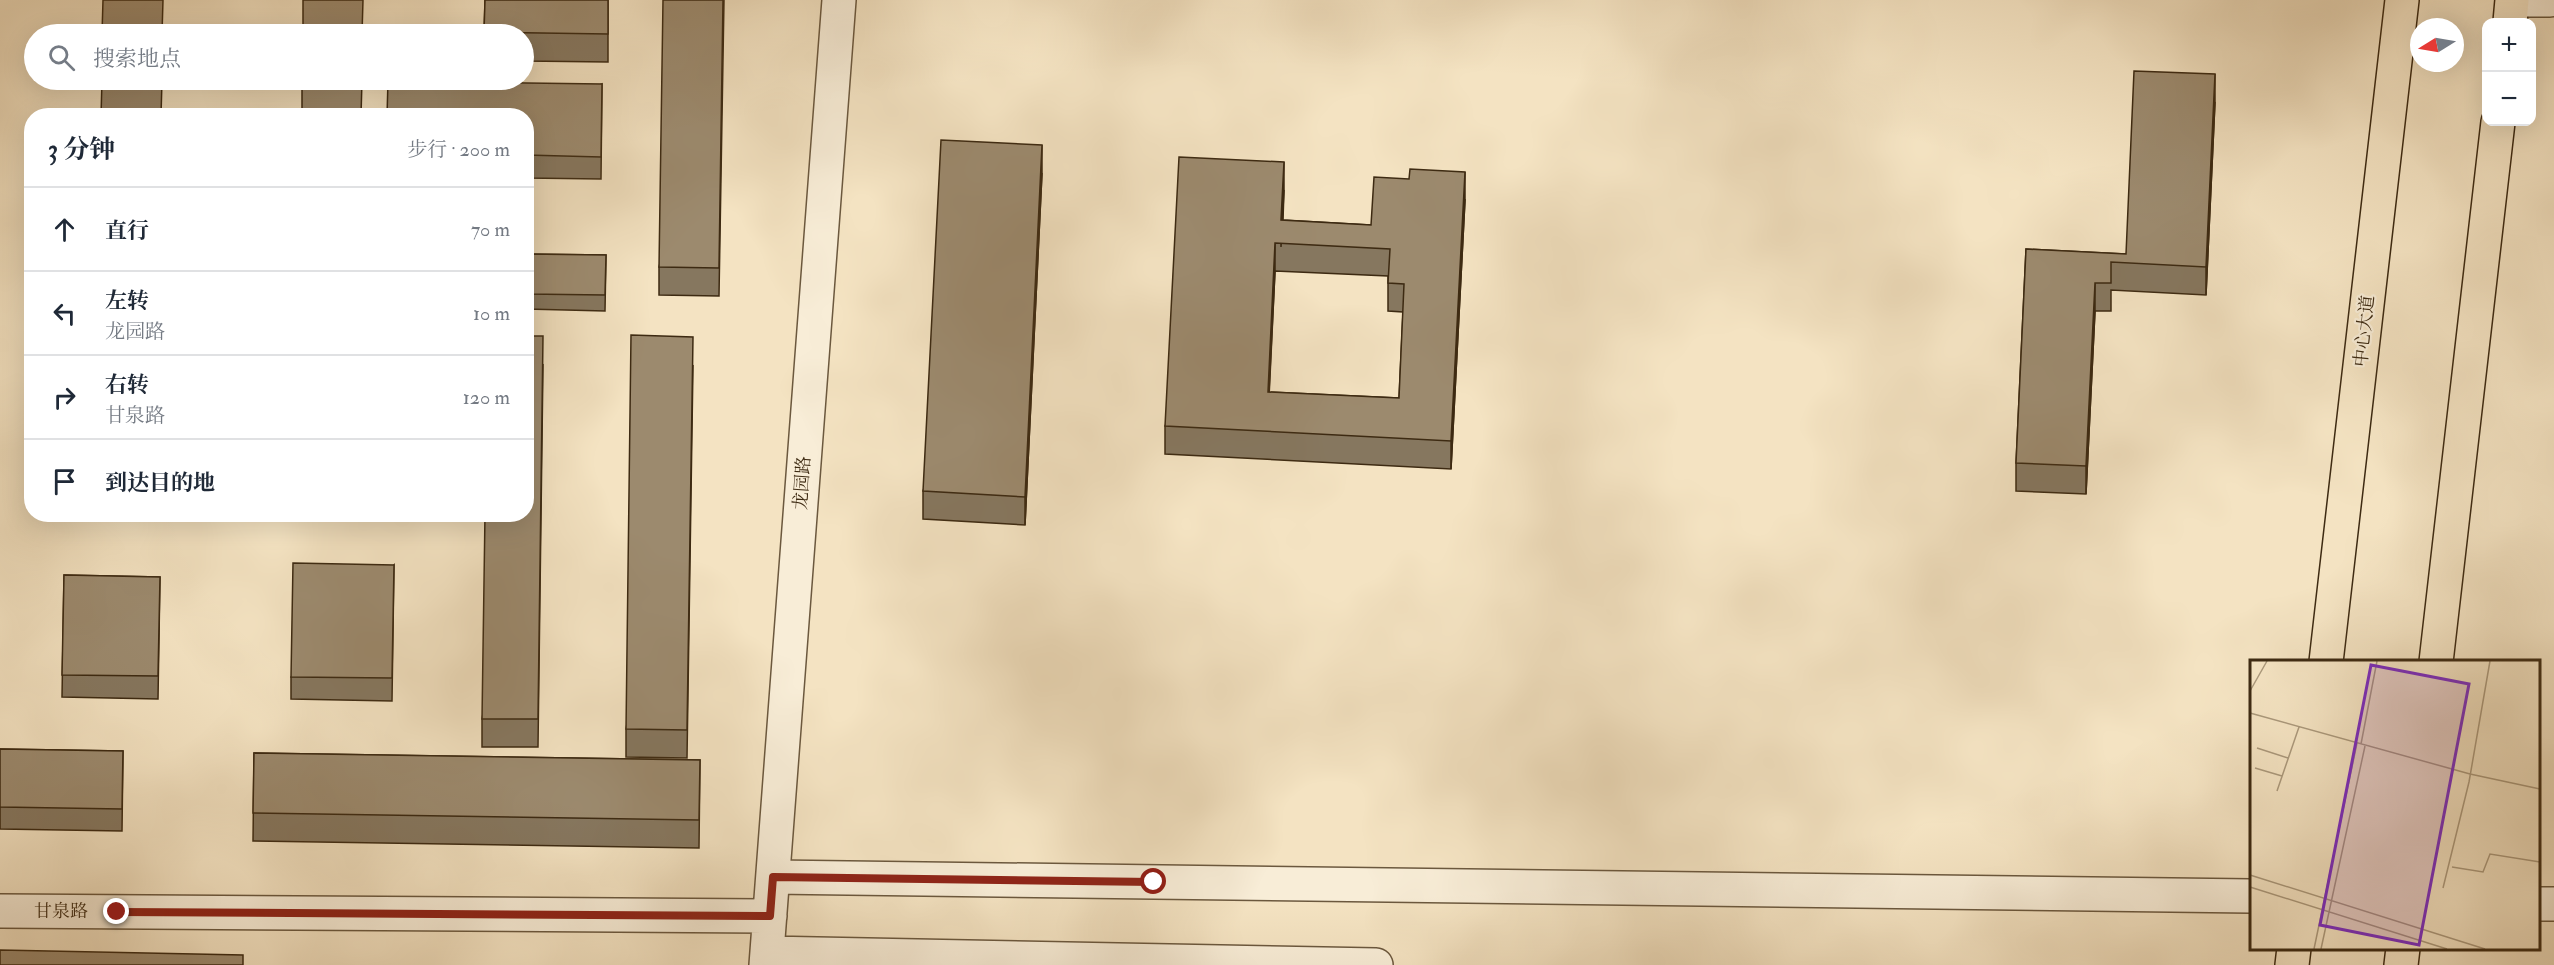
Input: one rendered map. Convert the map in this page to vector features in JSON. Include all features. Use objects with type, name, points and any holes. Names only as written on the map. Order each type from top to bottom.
[{"type":"main road","name":"中心大道","points":[[2326,660],[2402,0]]},
{"type":"main road","points":[[2511,18],[2514,0]]},
{"type":"main road","points":[[2436,660],[2498,126]]},
{"type":"main road","points":[[2292,965],[2294,950]]},
{"type":"main road","points":[[2401,965],[2403,950]]},
{"type":"street","name":"龙园路","points":[[766,959],[839,0]]},
{"type":"street","points":[[2514,0],[2550,0]]},
{"type":"street","points":[[773,877],[2250,896]]},
{"type":"street","name":"甘泉路","points":[[0,911],[770,916]]},
{"type":"street","points":[[766,959],[1376,965]]},
{"type":"building","points":[[103,0],[163,0],[162,24],[102,24]]},
{"type":"building","points":[[303,0],[363,0],[362,24],[303,24]]},
{"type":"building","points":[[485,0],[608,0],[608,34],[534,33],[534,24],[484,24]]},
{"type":"building","points":[[663,0],[723,0],[719,268],[659,267]]},
{"type":"building","points":[[2134,71],[2215,74],[2206,267],[2111,262],[2111,283],[2095,283],[2086,466],[2016,463],[2026,249],[2126,254]]},
{"type":"building","points":[[534,83],[602,84],[601,157],[534,155],[534,108],[387,108],[388,90],[534,90]]},
{"type":"building","points":[[102,90],[162,90],[161,108],[101,108]]},
{"type":"building","points":[[302,90],[362,90],[361,108],[302,108]]},
{"type":"building","points":[[941,140],[1042,145],[1025,497],[923,491]]},
{"type":"building","points":[[1179,157],[1284,162],[1281,220],[1371,225],[1374,177],[1409,179],[1410,169],[1465,172],[1451,441],[1165,426]],"holes":[[[1275,243],[1390,249],[1388,283],[1404,284],[1399,398],[1268,392]]]},
{"type":"building","points":[[534,254],[606,255],[605,295],[534,294]]},
{"type":"building","points":[[631,335],[693,337],[687,730],[626,729]]},
{"type":"building","points":[[534,336],[543,336],[538,719],[482,719],[485,522],[534,522]]},
{"type":"building","points":[[293,563],[394,565],[392,678],[291,677]]},
{"type":"building","points":[[64,575],[160,577],[158,676],[62,675]]},
{"type":"building","points":[[0,749],[123,751],[122,809],[0,807]]},
{"type":"building","points":[[254,753],[700,760],[699,820],[253,813]]},
{"type":"building","points":[[0,950],[243,955],[243,965],[0,965]]},
{"type":"route","points":[[117,912],[770,916],[773,877],[1154,882]]}]
